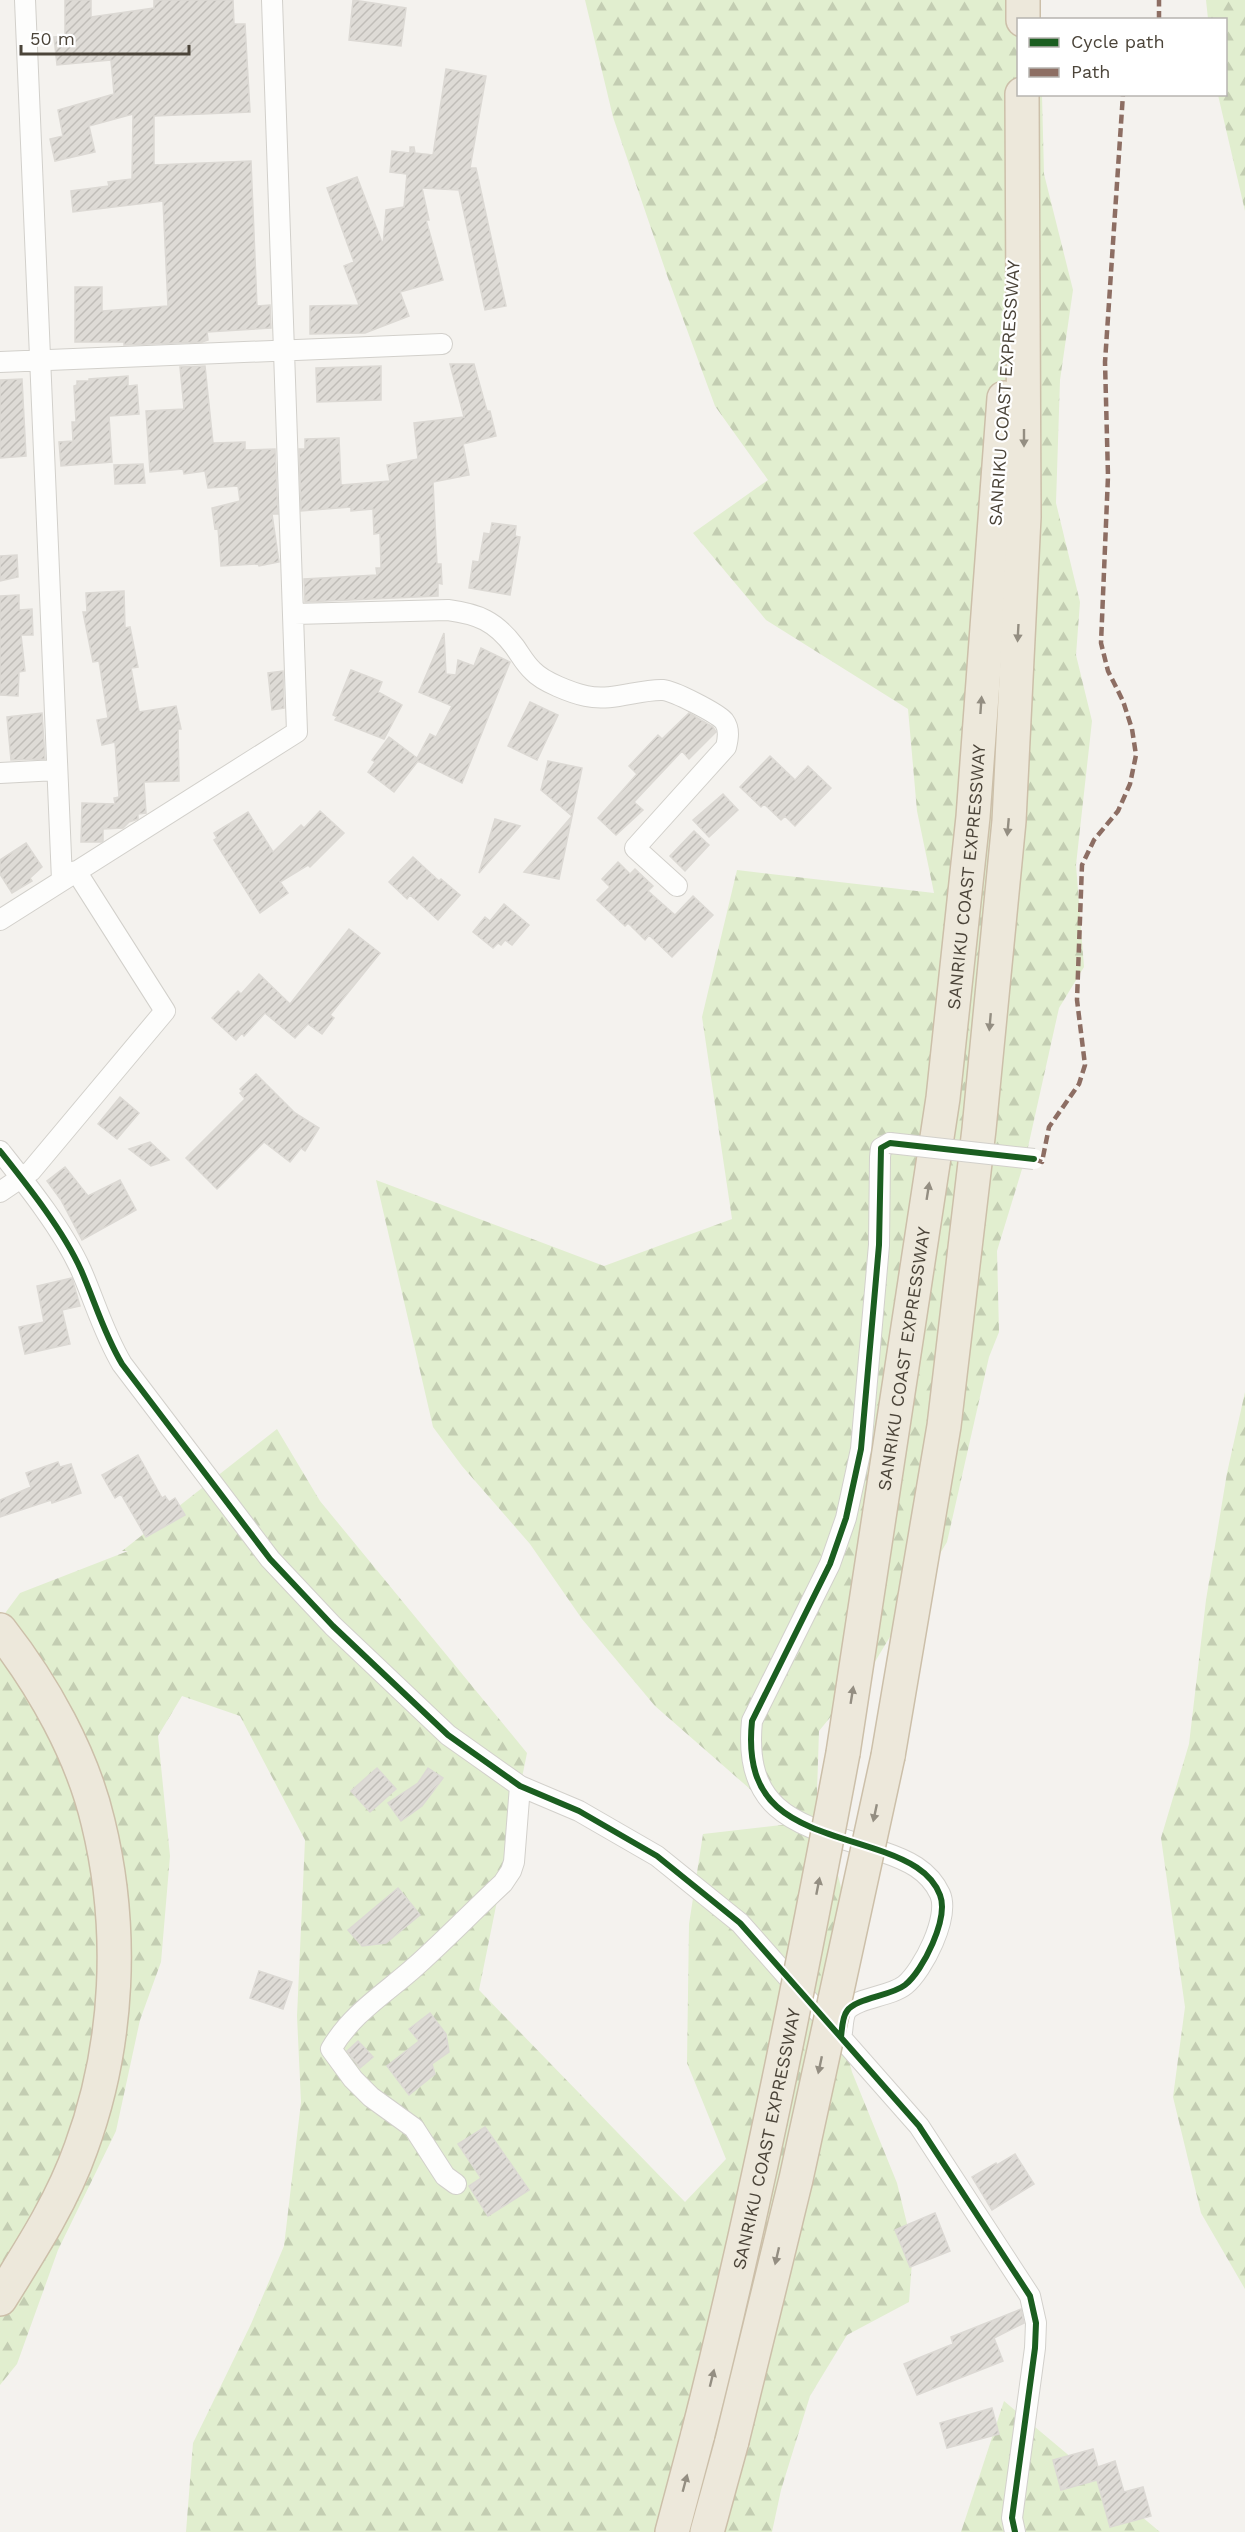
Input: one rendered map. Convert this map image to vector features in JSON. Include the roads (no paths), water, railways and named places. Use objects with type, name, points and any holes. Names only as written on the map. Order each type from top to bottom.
[{"type":"highway","points":[[1023,0],[1023,18]]},
{"type":"highway","name":"SANRIKU COAST EXPRESSWAY","points":[[707,2532],[796,2179],[888,1756],[944,1426],[980,1129],[1009,821],[1024,517],[1023,96]]},
{"type":"highway","name":"SANRIKU COAST EXPRESSWAY","points":[[672,2532],[698,2434],[760,2171],[807,1944],[843,1753],[944,1086],[973,817],[1022,169]]},
{"type":"highway","points":[[0,1630],[51,1706],[75,1757],[98,1821],[109,1882],[114,1951],[111,2025],[99,2090],[81,2150],[42,2232],[0,2299]]},
{"type":"street","points":[[0,1192],[31,1171],[165,1011],[69,876],[57,770],[26,0]]},
{"type":"street","points":[[0,920],[297,732],[272,0]]},
{"type":"street","points":[[0,362],[442,344]]},
{"type":"street","points":[[294,614],[448,610],[466,613],[484,618],[512,644],[534,673],[565,689],[600,698],[663,690],[679,694],[724,721],[729,735],[726,747],[635,848],[677,886]]},
{"type":"street","points":[[0,773],[57,770]]},
{"type":"street","points":[[841,2037],[846,2012],[854,2005],[880,1997],[905,1985],[926,1960],[940,1925],[941,1896],[925,1873],[908,1860],[793,1820],[770,1803],[753,1765],[750,1740],[752,1721],[830,1564],[846,1518],[861,1449],[879,1245],[882,1148],[890,1143],[1034,1159]]},
{"type":"street","points":[[0,1151],[22,1178],[81,1270],[107,1339],[122,1364],[270,1559],[333,1626],[448,1735],[520,1786],[579,1811],[657,1856],[698,1887],[740,1923],[919,2126],[1030,2296],[1036,2323],[1035,2348],[1012,2518],[1015,2532]]},
{"type":"street","points":[[456,2184],[445,2176],[414,2128],[371,2097],[353,2079],[331,2049],[341,2031],[356,2015],[416,1966],[503,1883],[511,1871],[513,1862],[520,1786]]}]
